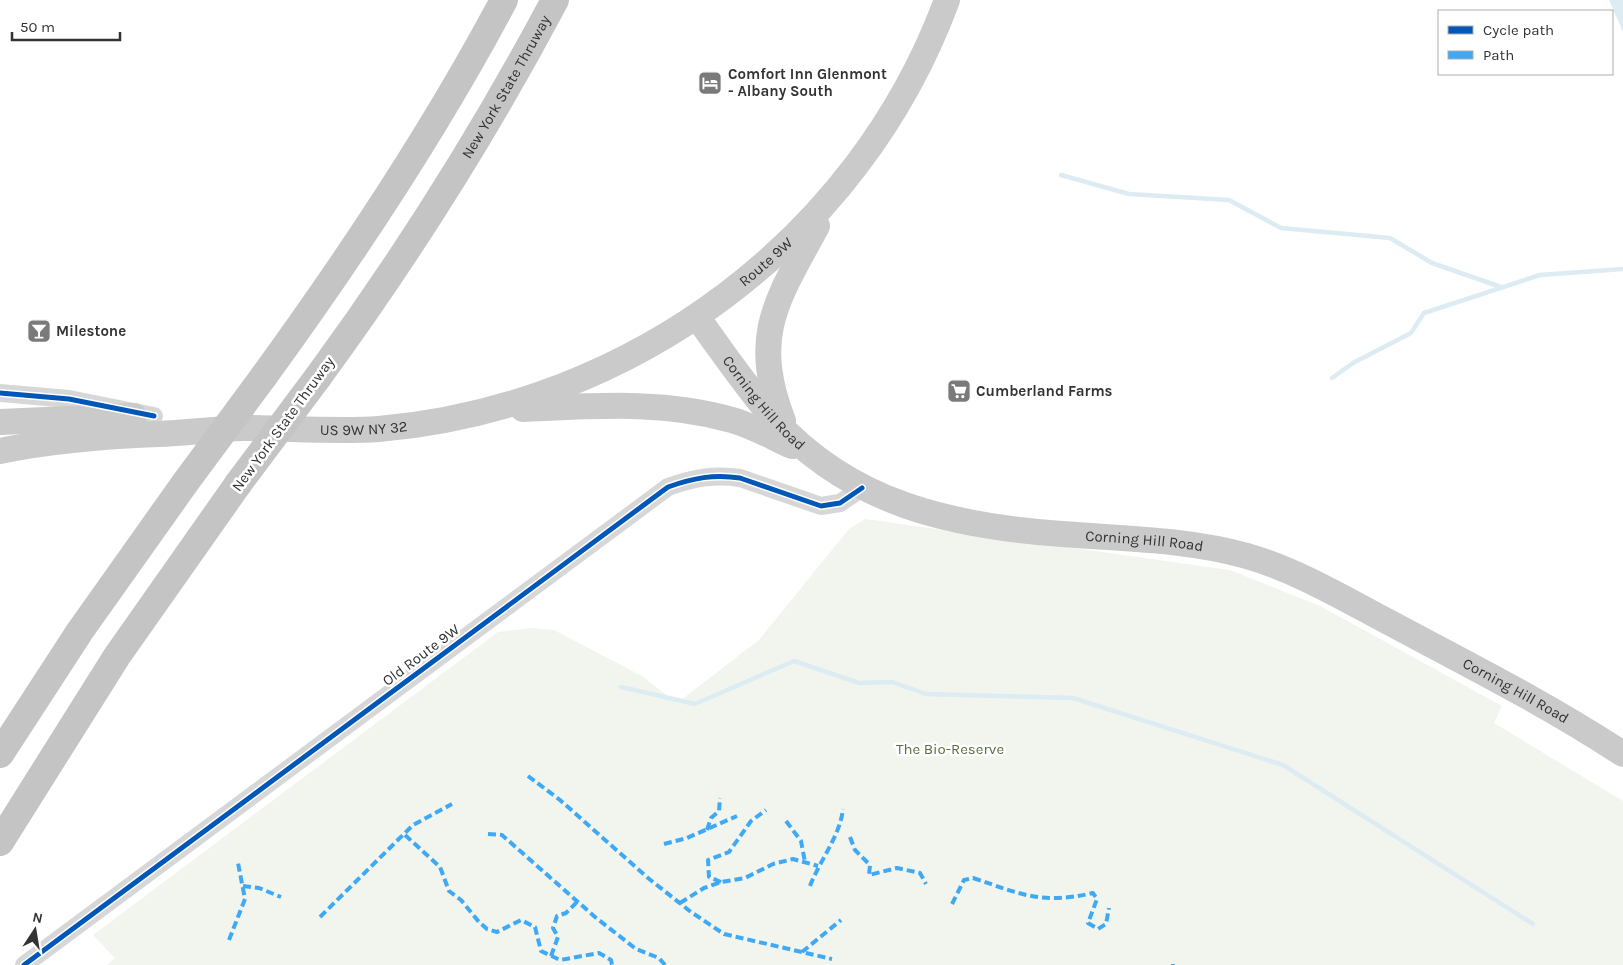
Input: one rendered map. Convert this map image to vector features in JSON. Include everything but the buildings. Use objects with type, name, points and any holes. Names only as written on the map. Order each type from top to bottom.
[{"type":"highway","points":[[0,754],[90,617],[185,483],[330,285],[397,185],[445,106],[504,0]]},
{"type":"highway","name":"New York State Thruway","points":[[0,842],[112,663],[238,484],[375,298],[434,210],[488,122],[555,0]]},
{"type":"main road","name":"Route 9W","points":[[484,411],[550,391],[592,374],[646,348],[697,317],[728,295],[784,248],[836,191],[870,148],[897,105],[927,48],[947,0]]},
{"type":"main road","points":[[788,433],[775,400],[768,371],[769,331],[777,303],[836,191]]},
{"type":"main road","name":"Corning Hill Road","points":[[697,317],[761,403],[788,433],[814,457],[862,488],[917,510],[959,520],[1030,531],[1179,542],[1220,550],[1264,562],[1323,588],[1518,691],[1623,754]]},
{"type":"main road","points":[[484,411],[626,405],[693,411],[749,426],[814,457]]},
{"type":"main road","name":"US 9W NY 32","points":[[241,428],[376,429],[442,420],[484,411]]},
{"type":"main road","points":[[0,422],[154,416],[241,428]]},
{"type":"main road","points":[[0,451],[77,438],[241,428]]},
{"type":"street","points":[[0,393],[69,400],[154,416]]},
{"type":"street","name":"Old Route 9W","points":[[24,965],[668,486],[695,478],[726,476],[740,478],[821,506],[840,503],[862,488]]},
{"type":"green space","name":"The Bio-Reserve","points":[[865,519],[1230,570],[1320,606],[1502,706],[1494,723],[1623,801],[1623,965],[107,965],[115,958],[93,935],[498,632],[532,628],[554,630],[642,676],[677,703],[759,640],[849,529]]},
{"type":"shaded area","points":[[1609,0],[1623,0],[1623,32]]},
{"type":"waterway","points":[[1061,175],[1129,194],[1229,200],[1281,228],[1390,238],[1432,263],[1501,287]]},
{"type":"waterway","points":[[1332,378],[1353,363],[1411,333],[1424,313],[1540,275],[1623,269]]},
{"type":"waterway","points":[[621,687],[695,704],[794,661],[859,683],[892,682],[926,694],[1073,698],[1283,765],[1533,924]]},
{"type":"marked path","points":[[528,776],[560,800],[648,878],[691,912],[724,934],[832,959]]},
{"type":"marked path","points":[[707,830],[711,818],[719,811],[720,798]]},
{"type":"marked path","points":[[320,917],[413,825],[452,804]]},
{"type":"marked path","points":[[810,886],[838,829],[843,809]]},
{"type":"marked path","points":[[721,882],[709,877],[708,860],[729,852],[751,821],[766,810]]},
{"type":"marked path","points":[[664,844],[687,838],[737,816]]},
{"type":"marked path","points":[[786,821],[801,841],[805,862]]},
{"type":"marked path","points":[[488,834],[502,835],[595,917],[636,949],[659,958],[665,965]]},
{"type":"marked path","points":[[405,835],[440,867],[449,891],[461,900],[487,929],[497,932],[521,920],[535,927],[541,951],[560,960],[599,953],[611,960],[612,965]]},
{"type":"marked path","points":[[850,837],[855,850],[870,865],[869,875],[897,868],[920,873],[926,884]]},
{"type":"marked path","points":[[680,903],[704,888],[721,882],[745,878],[773,864],[793,859],[818,866]]},
{"type":"marked path","points":[[229,940],[245,899],[238,863]]},
{"type":"marked path","points":[[952,904],[964,880],[973,878],[1018,893],[1045,898],[1093,893],[1097,899],[1088,923],[1098,929],[1106,924],[1109,908]]},
{"type":"marked path","points":[[243,886],[259,888],[281,897]]},
{"type":"marked path","points":[[551,956],[558,937],[553,928],[557,916],[566,913],[577,902]]},
{"type":"marked path","points":[[802,952],[841,920]]},
{"type":"cycle path","points":[[0,393],[69,399],[154,416]]},
{"type":"cycle path","points":[[24,965],[668,487],[704,478],[721,476],[740,478],[821,506],[840,503],[862,488]]},
{"type":"place","name":"Comfort Inn Glenmont - Albany South","points":[[710,83]]},
{"type":"place","name":"Milestone","points":[[39,331]]},
{"type":"place","name":"Cumberland Farms","points":[[959,391]]}]
